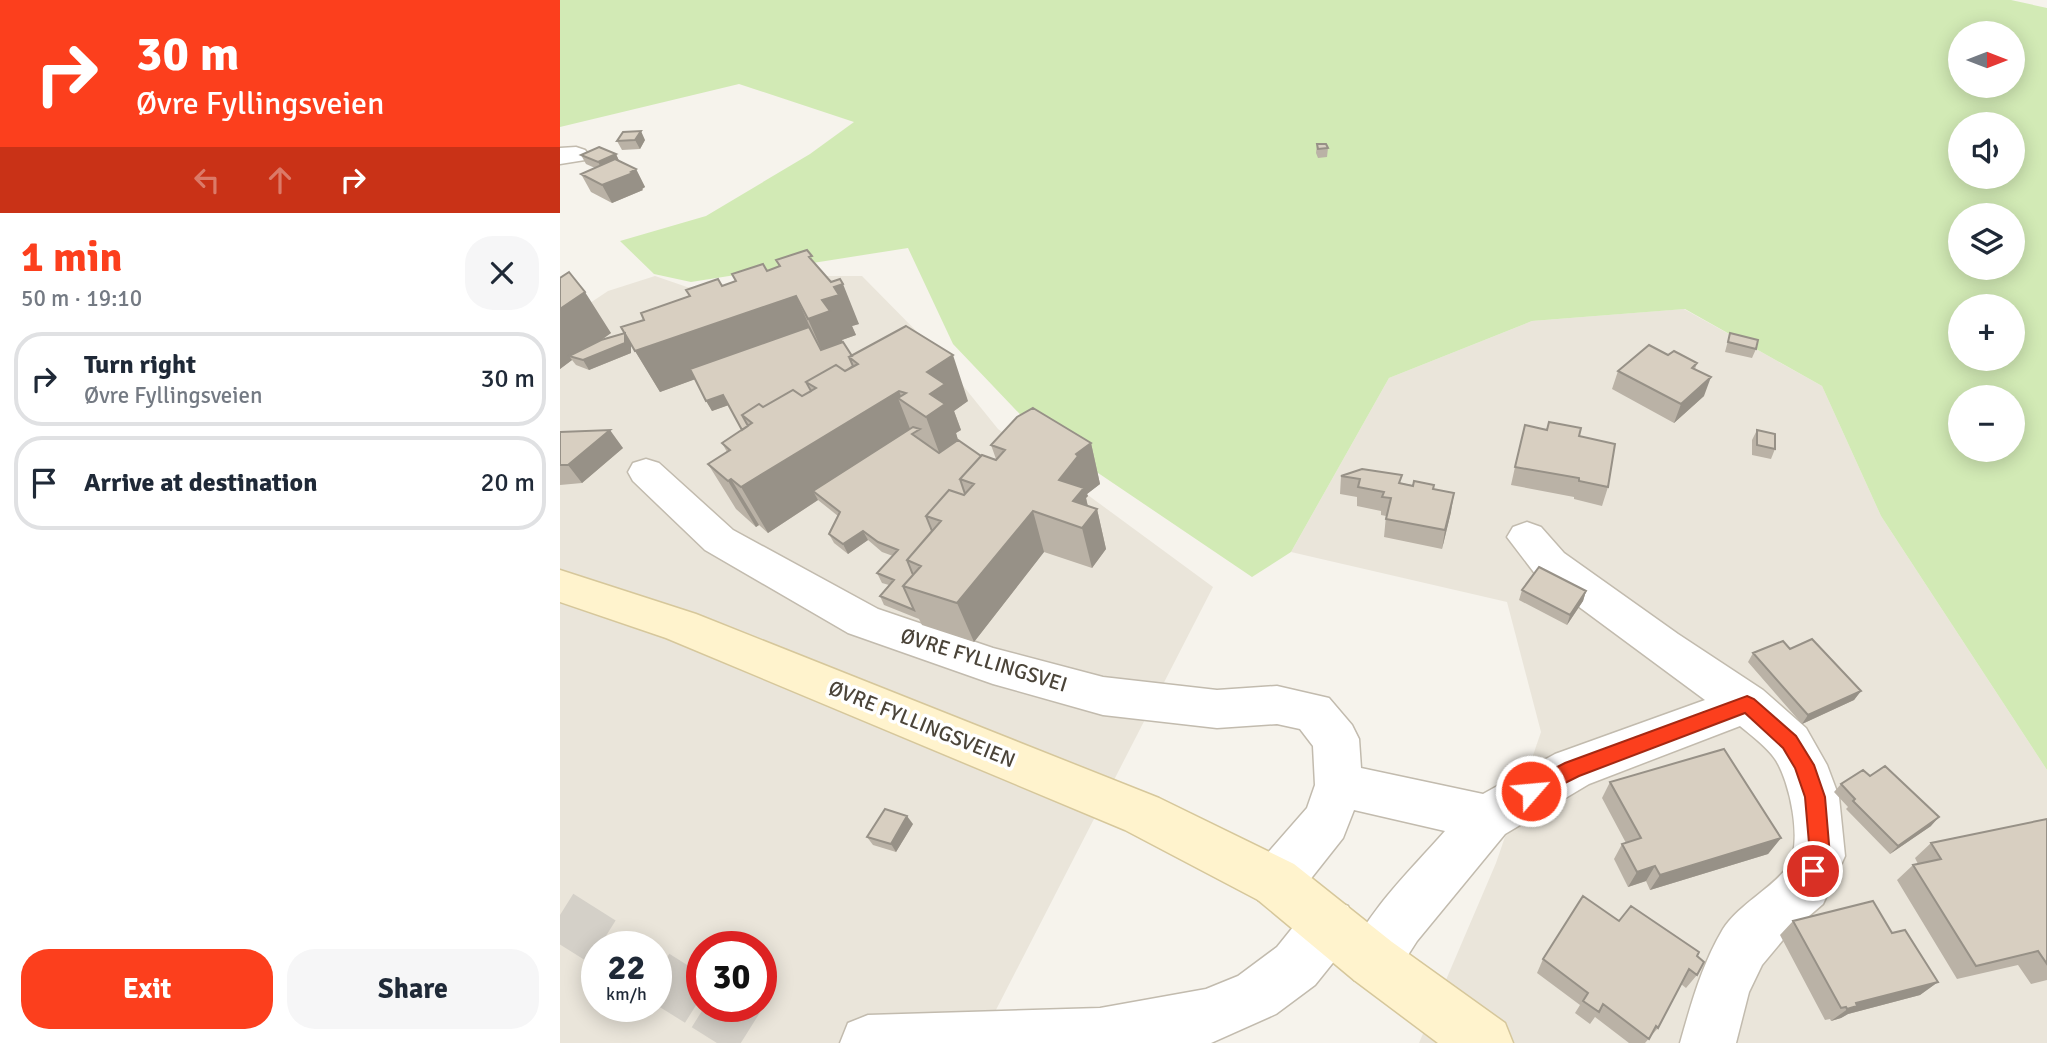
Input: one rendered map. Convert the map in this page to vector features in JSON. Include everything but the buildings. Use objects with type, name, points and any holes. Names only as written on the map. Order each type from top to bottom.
[{"type":"main road","name":"ØVRE FYLLINGSVEIEN","points":[[560,586],[681,626],[1142,814],[1276,882],[1373,961],[1485,1043]]},
{"type":"street","name":"ØVRE FYLLINGSVEI","points":[[646,472],[719,540],[863,621],[993,666],[1103,696],[1217,709],[1277,705],[1313,712],[1336,739],[1339,785]]},
{"type":"street","points":[[1528,537],[1550,564],[1663,647],[1747,704],[1790,742],[1804,765],[1815,797],[1820,856],[1805,886],[1769,917],[1743,946],[1723,988],[1708,1043]]},
{"type":"street","points":[[1373,961],[1399,923],[1488,818],[1572,769],[1747,704]]},
{"type":"street","points":[[1276,882],[1326,822],[1339,785],[1488,818]]},
{"type":"street","points":[[868,1043],[1100,1036],[1207,1017],[1256,995],[1296,966],[1329,925]]},
{"type":"shaded area","points":[[655,276],[687,287],[719,290],[786,276],[862,276],[931,346],[998,429],[1213,587],[979,1043],[560,1043],[560,323],[608,291]]},
{"type":"shaded area","points":[[1684,309],[1822,386],[1881,516],[2047,770],[2047,1043],[1419,1043],[1496,863],[1541,732],[1507,602],[1291,552],[1389,378],[1532,321]]},
{"type":"green space","points":[[560,0],[2011,0],[2047,8],[2047,770],[1881,516],[1822,386],[1685,309],[1532,321],[1389,378],[1291,552],[1252,577],[1036,431],[953,344],[908,248],[691,282],[654,274],[620,241],[706,216],[810,154],[854,122],[739,84],[560,127]]},
{"type":"tunnel","points":[[560,915],[586,931]]},
{"type":"tunnel","points":[[672,985],[686,994]]},
{"type":"tunnel","points":[[731,1022],[764,1043]]},
{"type":"route","points":[[1531,791],[1572,769],[1747,704],[1790,742],[1804,765],[1815,797],[1820,856],[1813,871]]}]
